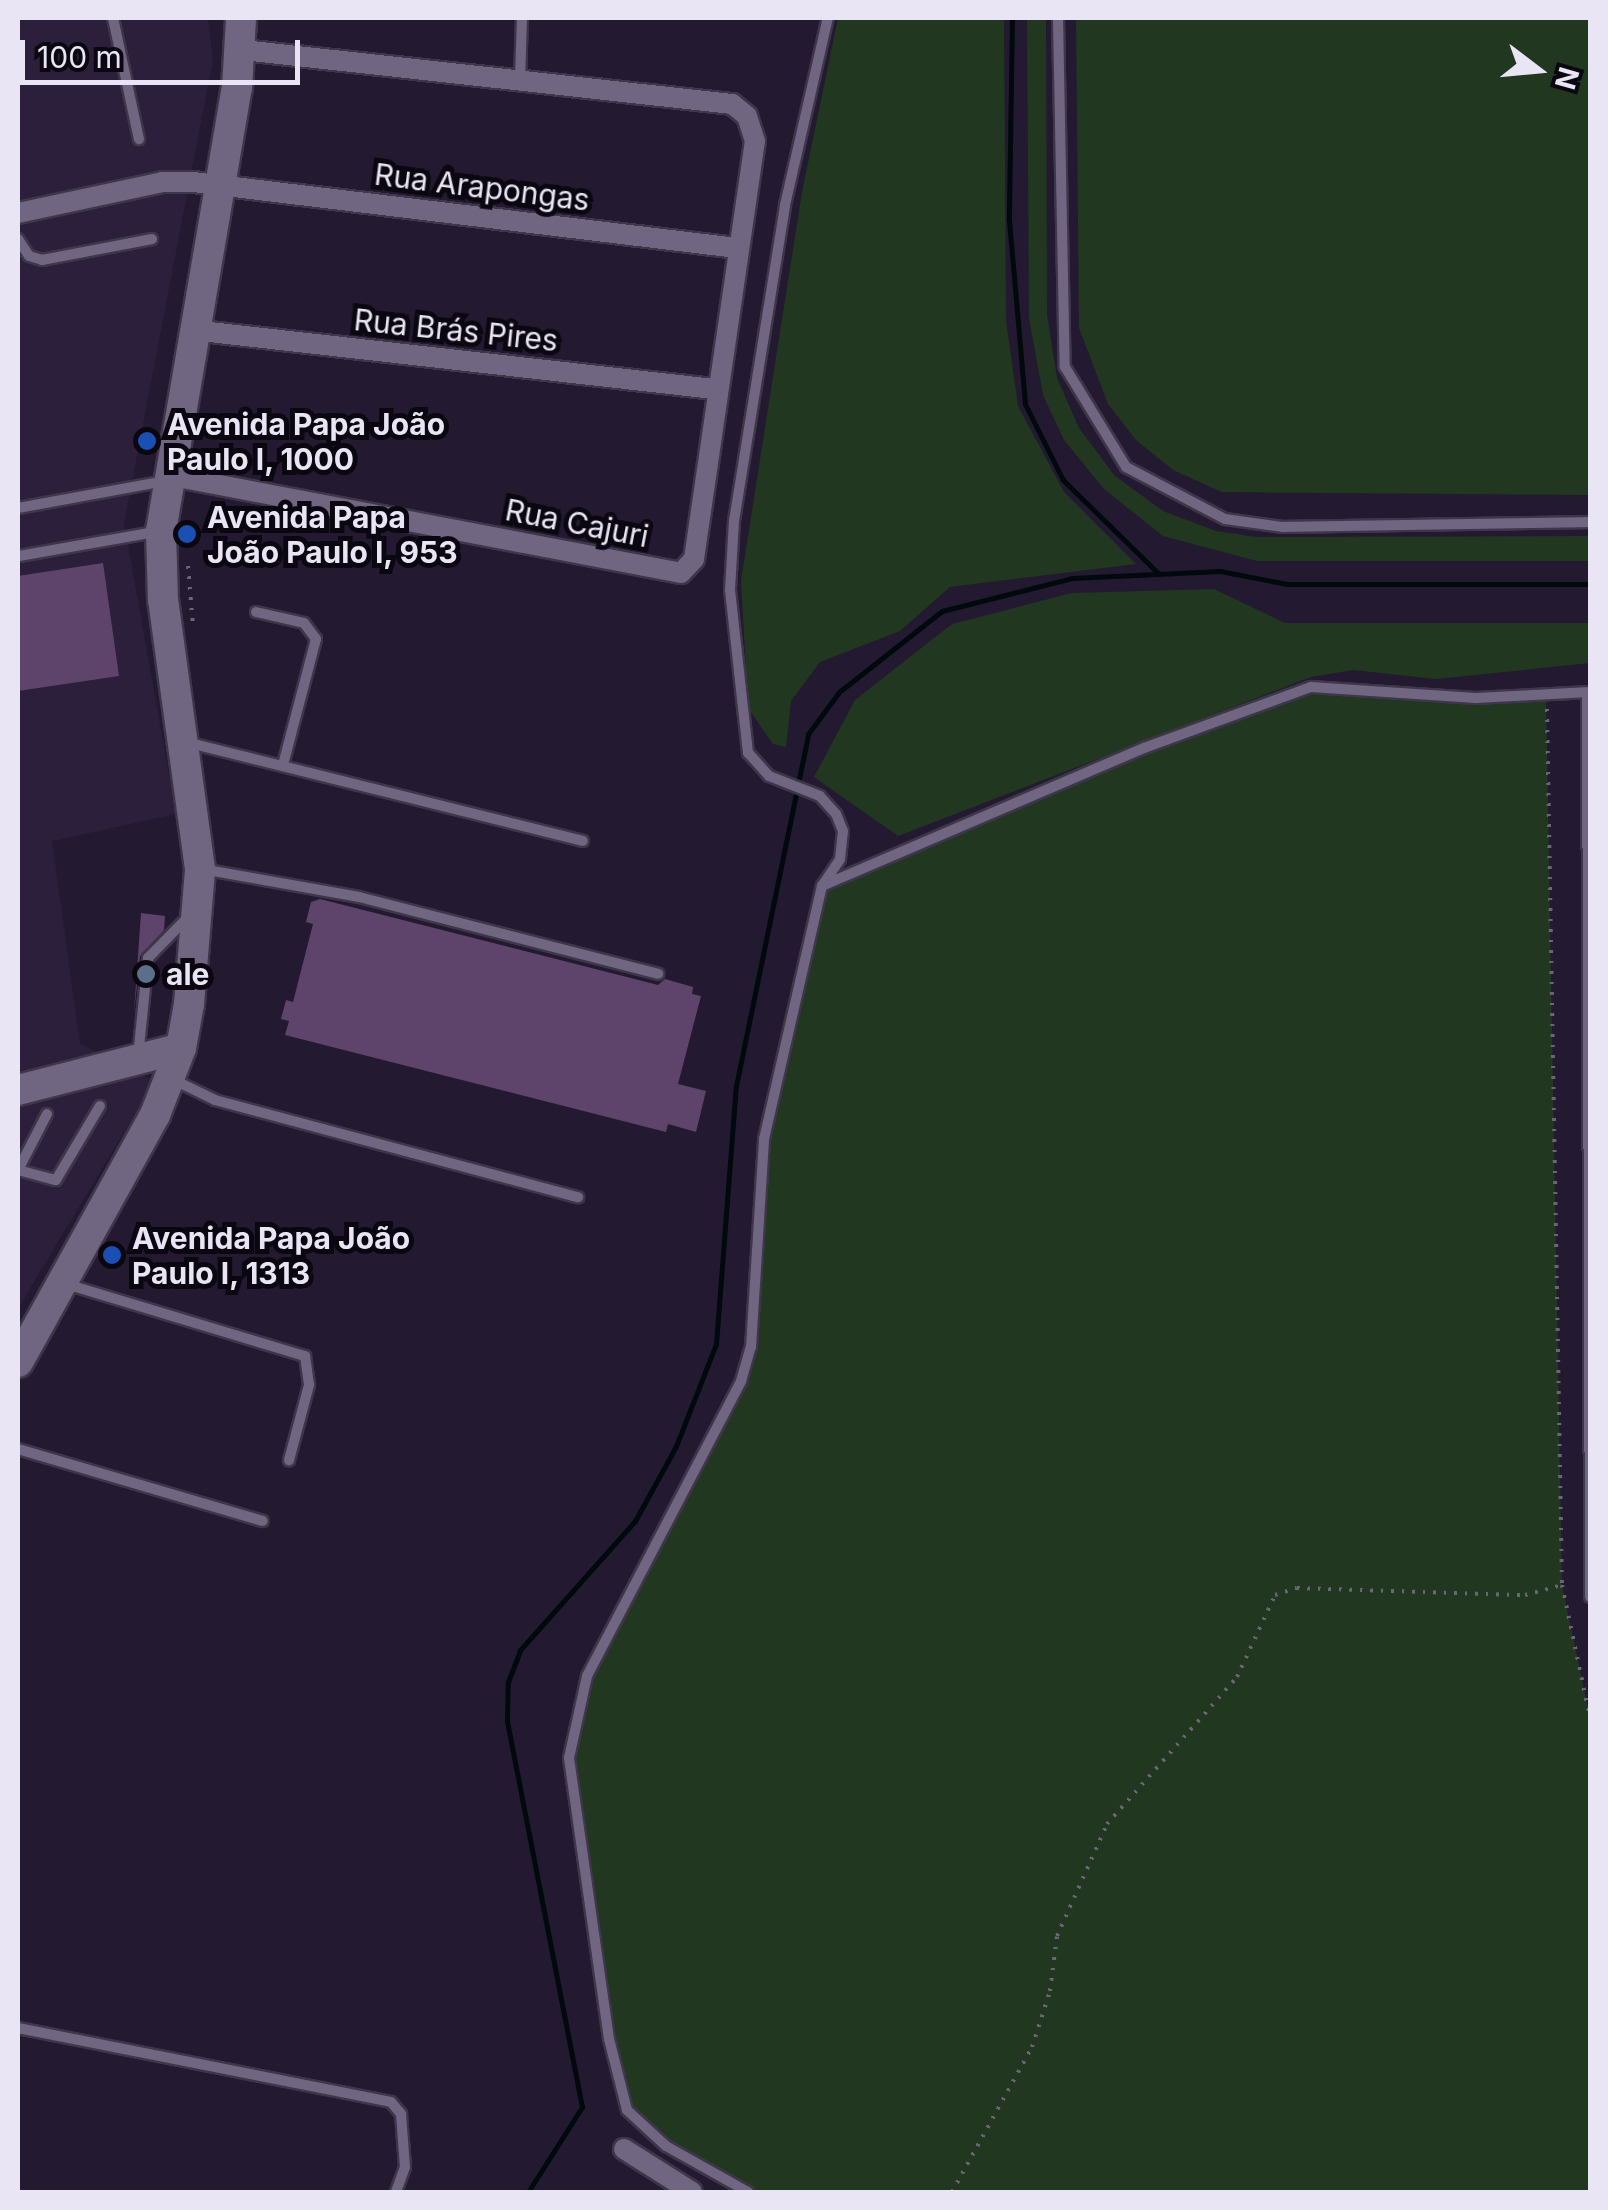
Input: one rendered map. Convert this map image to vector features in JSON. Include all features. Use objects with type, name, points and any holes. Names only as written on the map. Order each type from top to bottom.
[{"type":"main road","points":[[18,1362],[66,1284],[171,1078],[181,1048],[200,907],[200,869],[163,600],[161,531],[166,478],[220,186],[241,50],[241,18]]},
{"type":"main road","points":[[18,1090],[181,1048]]},
{"type":"street","points":[[241,50],[732,104],[747,116],[755,140],[714,390]]},
{"type":"street","name":"Rua Arapongas","points":[[18,214],[162,182],[737,248]]},
{"type":"street","name":"Rua Brás Pires","points":[[192,330],[714,390]]},
{"type":"street","name":"Rua Cajuri","points":[[166,478],[681,573],[694,559],[714,390]]},
{"type":"street","points":[[624,2149],[692,2192]]},
{"type":"lane","points":[[113,18],[139,140]]},
{"type":"lane","points":[[520,80],[522,18]]},
{"type":"lane","points":[[748,2192],[666,2146],[628,2110],[608,2038],[570,1758],[588,1676],[726,1414],[746,1364],[764,1138],[822,886],[840,859],[843,831],[820,796],[769,776],[748,753],[740,727],[730,590],[734,521],[799,130],[828,18]]},
{"type":"lane","points":[[1058,18],[1065,367],[1126,467],[1225,519],[1284,527],[1590,522]]},
{"type":"lane","points":[[18,238],[29,256],[42,260],[152,240]]},
{"type":"lane","points":[[18,508],[166,478]]},
{"type":"lane","points":[[18,556],[161,531]]},
{"type":"lane","points":[[256,612],[304,623],[316,639],[283,766]]},
{"type":"lane","points":[[822,886],[1144,748],[1310,688],[1476,698],[1589,693],[1590,1597]]},
{"type":"lane","points":[[185,742],[583,841]]},
{"type":"lane","points":[[200,869],[359,897],[658,974]]},
{"type":"lane","points":[[138,1059],[148,958],[168,930],[200,907]]},
{"type":"lane","points":[[171,1078],[215,1100],[578,1197]]},
{"type":"lane","points":[[47,1114],[18,1170],[56,1180],[100,1106]]},
{"type":"lane","points":[[66,1284],[294,1347],[305,1356],[309,1385],[289,1460]]},
{"type":"lane","points":[[18,1450],[263,1522]]},
{"type":"lane","points":[[18,2028],[391,2102],[400,2114],[405,2167],[396,2192]]},
{"type":"path","points":[[1546,694],[1562,1585],[1590,1718]]},
{"type":"path","points":[[952,2192],[1032,2047],[1050,1991],[1057,1936],[1107,1824],[1237,1678],[1275,1594],[1297,1588],[1525,1595],[1562,1585]]},
{"type":"shaded area","points":[[18,18],[208,18],[213,59],[124,523],[176,814],[52,841],[80,1044],[155,1081],[18,1308]]},
{"type":"green space","points":[[838,18],[1004,18],[1006,321],[1018,406],[1064,492],[1136,564],[950,587],[900,631],[820,662],[791,701],[786,747],[773,744],[748,708],[741,581],[802,192]]},
{"type":"green space","points":[[1027,18],[1046,18],[1047,315],[1057,378],[1079,428],[1115,476],[1163,511],[1216,531],[1256,537],[1590,536],[1590,561],[1257,561],[1163,536],[1104,489],[1064,440],[1043,395],[1029,318]]},
{"type":"green space","points":[[1076,18],[1590,18],[1590,495],[1222,492],[1173,470],[1136,440],[1108,404],[1079,328]]},
{"type":"green space","points":[[1214,589],[1285,623],[1590,623],[1590,663],[1436,679],[1353,670],[1311,677],[898,836],[814,777],[855,700],[952,624],[1072,593]]},
{"type":"green space","points":[[1311,687],[1476,698],[1546,694],[1562,1585],[1590,1718],[1590,2192],[748,2192],[666,2146],[627,2110],[570,1771],[581,1697],[727,1414],[751,1347],[764,1139],[822,886],[1144,748]]},
{"type":"building","points":[[103,563],[119,676],[18,691],[18,576]]},
{"type":"building","points":[[320,899],[658,985],[665,979],[693,987],[692,994],[701,996],[678,1084],[706,1091],[696,1132],[668,1124],[666,1132],[285,1035],[289,1021],[281,1019],[286,1000],[293,1002],[313,924],[306,922],[311,902]]},
{"type":"building","points":[[141,913],[165,916],[164,930],[140,956],[134,1013]]},
{"type":"waterway","points":[[1012,18],[1009,220],[1025,404],[1063,480],[1159,574]]},
{"type":"waterway","points":[[528,2192],[582,2107],[507,1721],[508,1682],[520,1650],[635,1521],[676,1446],[716,1344],[736,1086],[808,734],[839,692],[942,611],[1072,578],[1220,571],[1287,584],[1590,584]]},
{"type":"place","name":"Avenida Papa João Paulo I, 1000","points":[[147,441]]},
{"type":"place","name":"Avenida Papa João Paulo I, 953","points":[[187,534]]},
{"type":"place","name":"ale","points":[[146,974]]},
{"type":"place","name":"Avenida Papa João Paulo I, 1313","points":[[112,1255]]}]
